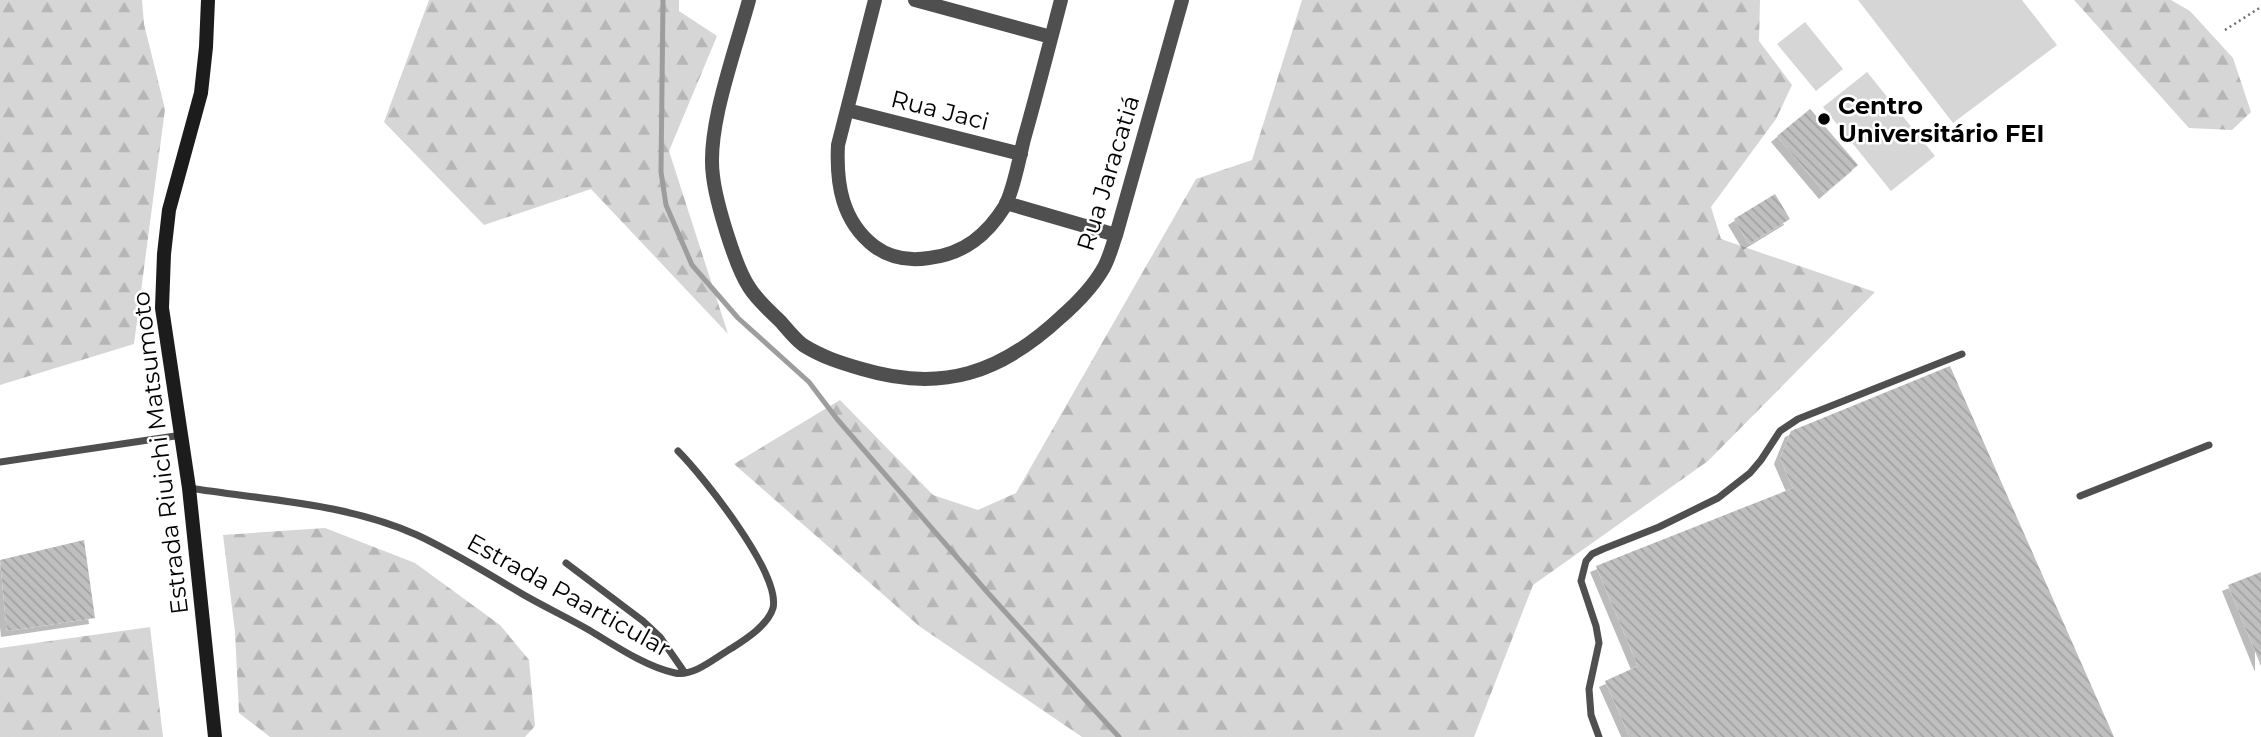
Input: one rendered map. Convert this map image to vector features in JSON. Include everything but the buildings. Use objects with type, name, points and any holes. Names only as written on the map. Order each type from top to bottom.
[{"type":"street","name":"Estrada Riuichi Matsumoto","points":[[208,0],[201,93],[170,210],[164,254],[162,308],[189,488],[215,737]]},
{"type":"street","name":"Rua Jaracatiá","points":[[749,0],[712,150],[712,175],[725,226],[748,286],[801,344],[834,361],[873,373],[920,381],[956,377],[978,370],[1000,362],[1030,344],[1084,295],[1104,268],[1116,235],[1182,0]]},
{"type":"street","points":[[875,0],[838,145],[839,188],[844,206],[864,238],[888,255],[923,259],[956,252],[974,243],[985,233],[1006,203],[1061,0]]},
{"type":"street","points":[[915,0],[1051,37]]},
{"type":"street","name":"Rua Jaci","points":[[848,110],[1021,154]]},
{"type":"street","points":[[1006,203],[1116,235]]},
{"type":"lane","points":[[1598,737],[1591,715],[1589,689],[1599,643],[1581,581],[1581,571],[1592,554],[1659,527],[1718,498],[1750,473],[1780,431],[1798,419],[1962,354]]},
{"type":"lane","points":[[0,462],[182,435]]},
{"type":"lane","points":[[2080,496],[2208,445]]},
{"type":"lane","name":"Estrada Paarticular","points":[[189,488],[332,509],[384,522],[455,554],[638,658],[675,673],[685,673],[730,649],[757,629],[772,609],[774,598],[764,572],[735,523],[710,486],[678,451]]},
{"type":"lane","points":[[566,563],[643,621],[660,637],[685,673]]},
{"type":"path","points":[[2225,30],[2261,7]]},
{"type":"green space","points":[[0,0],[142,0],[144,24],[165,109],[134,344],[0,385]]},
{"type":"green space","points":[[429,0],[679,0],[679,11],[717,36],[669,151],[728,334],[591,189],[484,225],[384,122]]},
{"type":"green space","points":[[1302,0],[1760,0],[1759,41],[1792,85],[1776,119],[1711,207],[1721,239],[1875,292],[1708,461],[1533,585],[1474,737],[1082,737],[919,626],[734,464],[840,400],[933,495],[978,510],[1016,493],[1196,179],[1252,160]]},
{"type":"green space","points":[[1858,0],[2022,0],[2057,45],[1953,123]]},
{"type":"green space","points":[[2074,0],[2171,0],[2190,11],[2233,58],[2251,112],[2232,130],[2189,128]]},
{"type":"green space","points":[[1805,22],[1843,69],[1816,91],[1777,44]]},
{"type":"green space","points":[[1867,72],[1935,156],[1891,191],[1823,107]]},
{"type":"green space","points":[[325,528],[415,563],[500,625],[529,660],[535,726],[525,737],[270,737],[239,713],[235,632],[223,535]]},
{"type":"green space","points":[[150,627],[163,737],[0,737],[0,648]]},
{"type":"waterway","points":[[663,0],[661,172],[666,205],[692,265],[738,318],[809,382],[837,419],[988,593],[1119,737]]},
{"type":"place","name":"Centro Universitário FEI","points":[[1824,119]]}]
